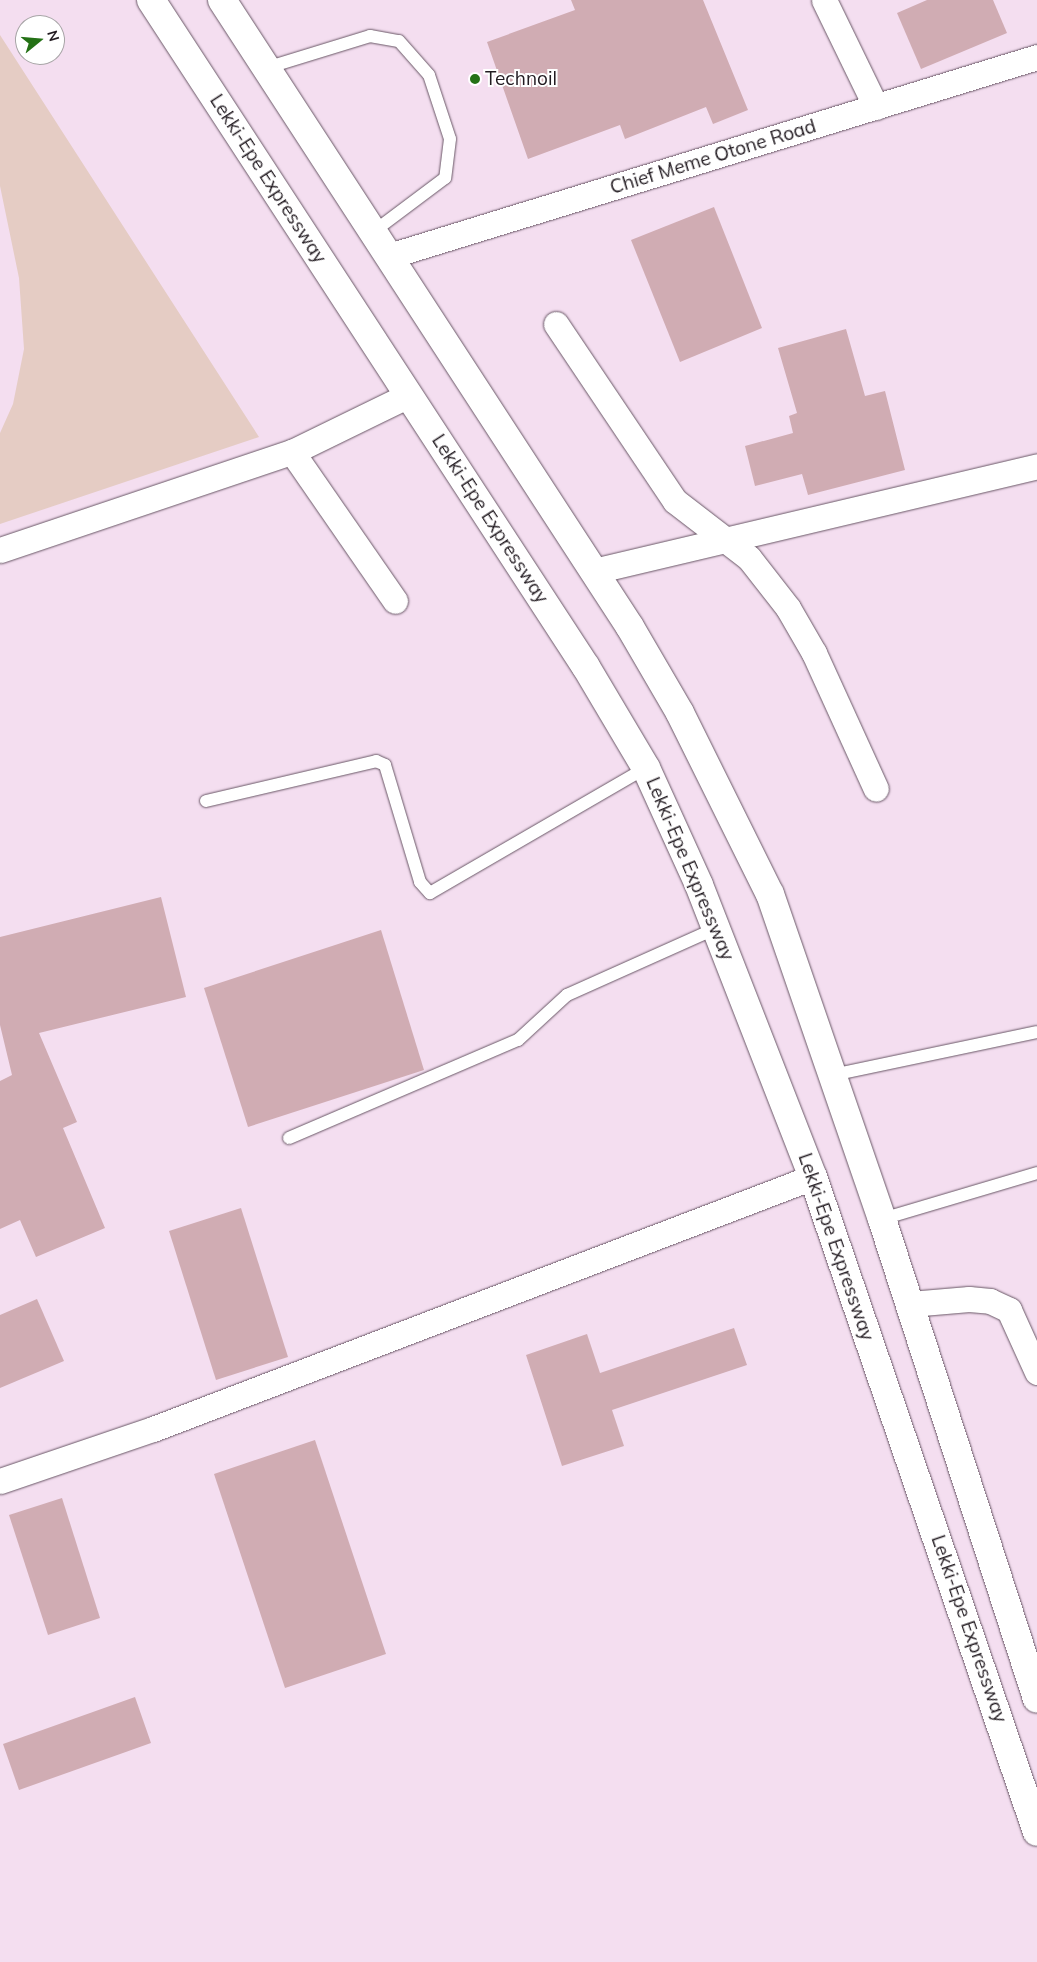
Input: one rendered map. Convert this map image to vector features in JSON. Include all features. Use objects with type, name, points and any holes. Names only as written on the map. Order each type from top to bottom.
[{"type":"highway","name":"Lekki-Epe Expressway","points":[[151,0],[586,667],[646,768],[717,928],[813,1177],[1037,1832]]},
{"type":"highway","points":[[222,0],[594,571],[680,713],[770,894],[882,1219],[1037,1699]]},
{"type":"street","points":[[824,0],[876,106]]},
{"type":"street","name":"Chief Meme Otone Road","points":[[389,256],[1037,57]]},
{"type":"street","points":[[556,324],[675,501],[749,558],[788,608],[814,654],[876,789]]},
{"type":"street","points":[[0,550],[292,452],[409,395]]},
{"type":"street","points":[[292,452],[395,602]]},
{"type":"street","points":[[594,571],[1037,466]]},
{"type":"street","points":[[0,1481],[153,1429],[813,1177]]},
{"type":"street","points":[[910,1304],[969,1299],[990,1301],[1008,1310],[1037,1372]]},
{"type":"lane","points":[[266,68],[370,36],[399,41],[429,75],[450,139],[445,178],[373,232]]},
{"type":"lane","points":[[206,801],[365,761],[376,761],[384,765],[420,882],[430,894],[646,768]]},
{"type":"lane","points":[[289,1138],[518,1040],[567,995],[717,928]]},
{"type":"lane","points":[[833,1075],[1037,1032]]},
{"type":"lane","points":[[882,1219],[1037,1172]]},
{"type":"shaded area","points":[[0,35],[15,58],[15,65],[19,65],[259,437],[0,524],[0,433],[13,404],[24,349],[19,278],[0,186]]},
{"type":"building","points":[[571,0],[703,0],[748,110],[713,124],[706,107],[625,139],[620,125],[528,159],[487,42],[575,10]]},
{"type":"building","points":[[927,0],[993,0],[1007,33],[921,69],[897,13]]},
{"type":"building","points":[[714,207],[762,328],[680,362],[631,240]]},
{"type":"building","points":[[846,329],[865,396],[885,391],[905,470],[808,495],[802,474],[755,486],[745,446],[793,433],[789,416],[797,413],[778,348]]},
{"type":"building","points":[[161,897],[186,997],[39,1033],[77,1122],[63,1128],[105,1228],[36,1257],[20,1220],[0,1229],[0,1081],[12,1075],[0,1025],[0,937]]},
{"type":"building","points":[[381,930],[424,1070],[248,1127],[204,988]]},
{"type":"building","points":[[241,1208],[288,1357],[216,1380],[169,1231]]},
{"type":"building","points":[[37,1299],[64,1361],[0,1388],[0,1315]]},
{"type":"building","points":[[734,1328],[747,1365],[612,1410],[624,1446],[562,1466],[526,1355],[587,1334],[600,1373]]},
{"type":"building","points":[[315,1440],[386,1654],[285,1688],[214,1474]]},
{"type":"building","points":[[62,1498],[100,1618],[48,1635],[9,1515]]},
{"type":"building","points":[[135,1697],[151,1743],[19,1790],[3,1744]]},
{"type":"place","name":"Technoil","points":[[475,79]]}]
